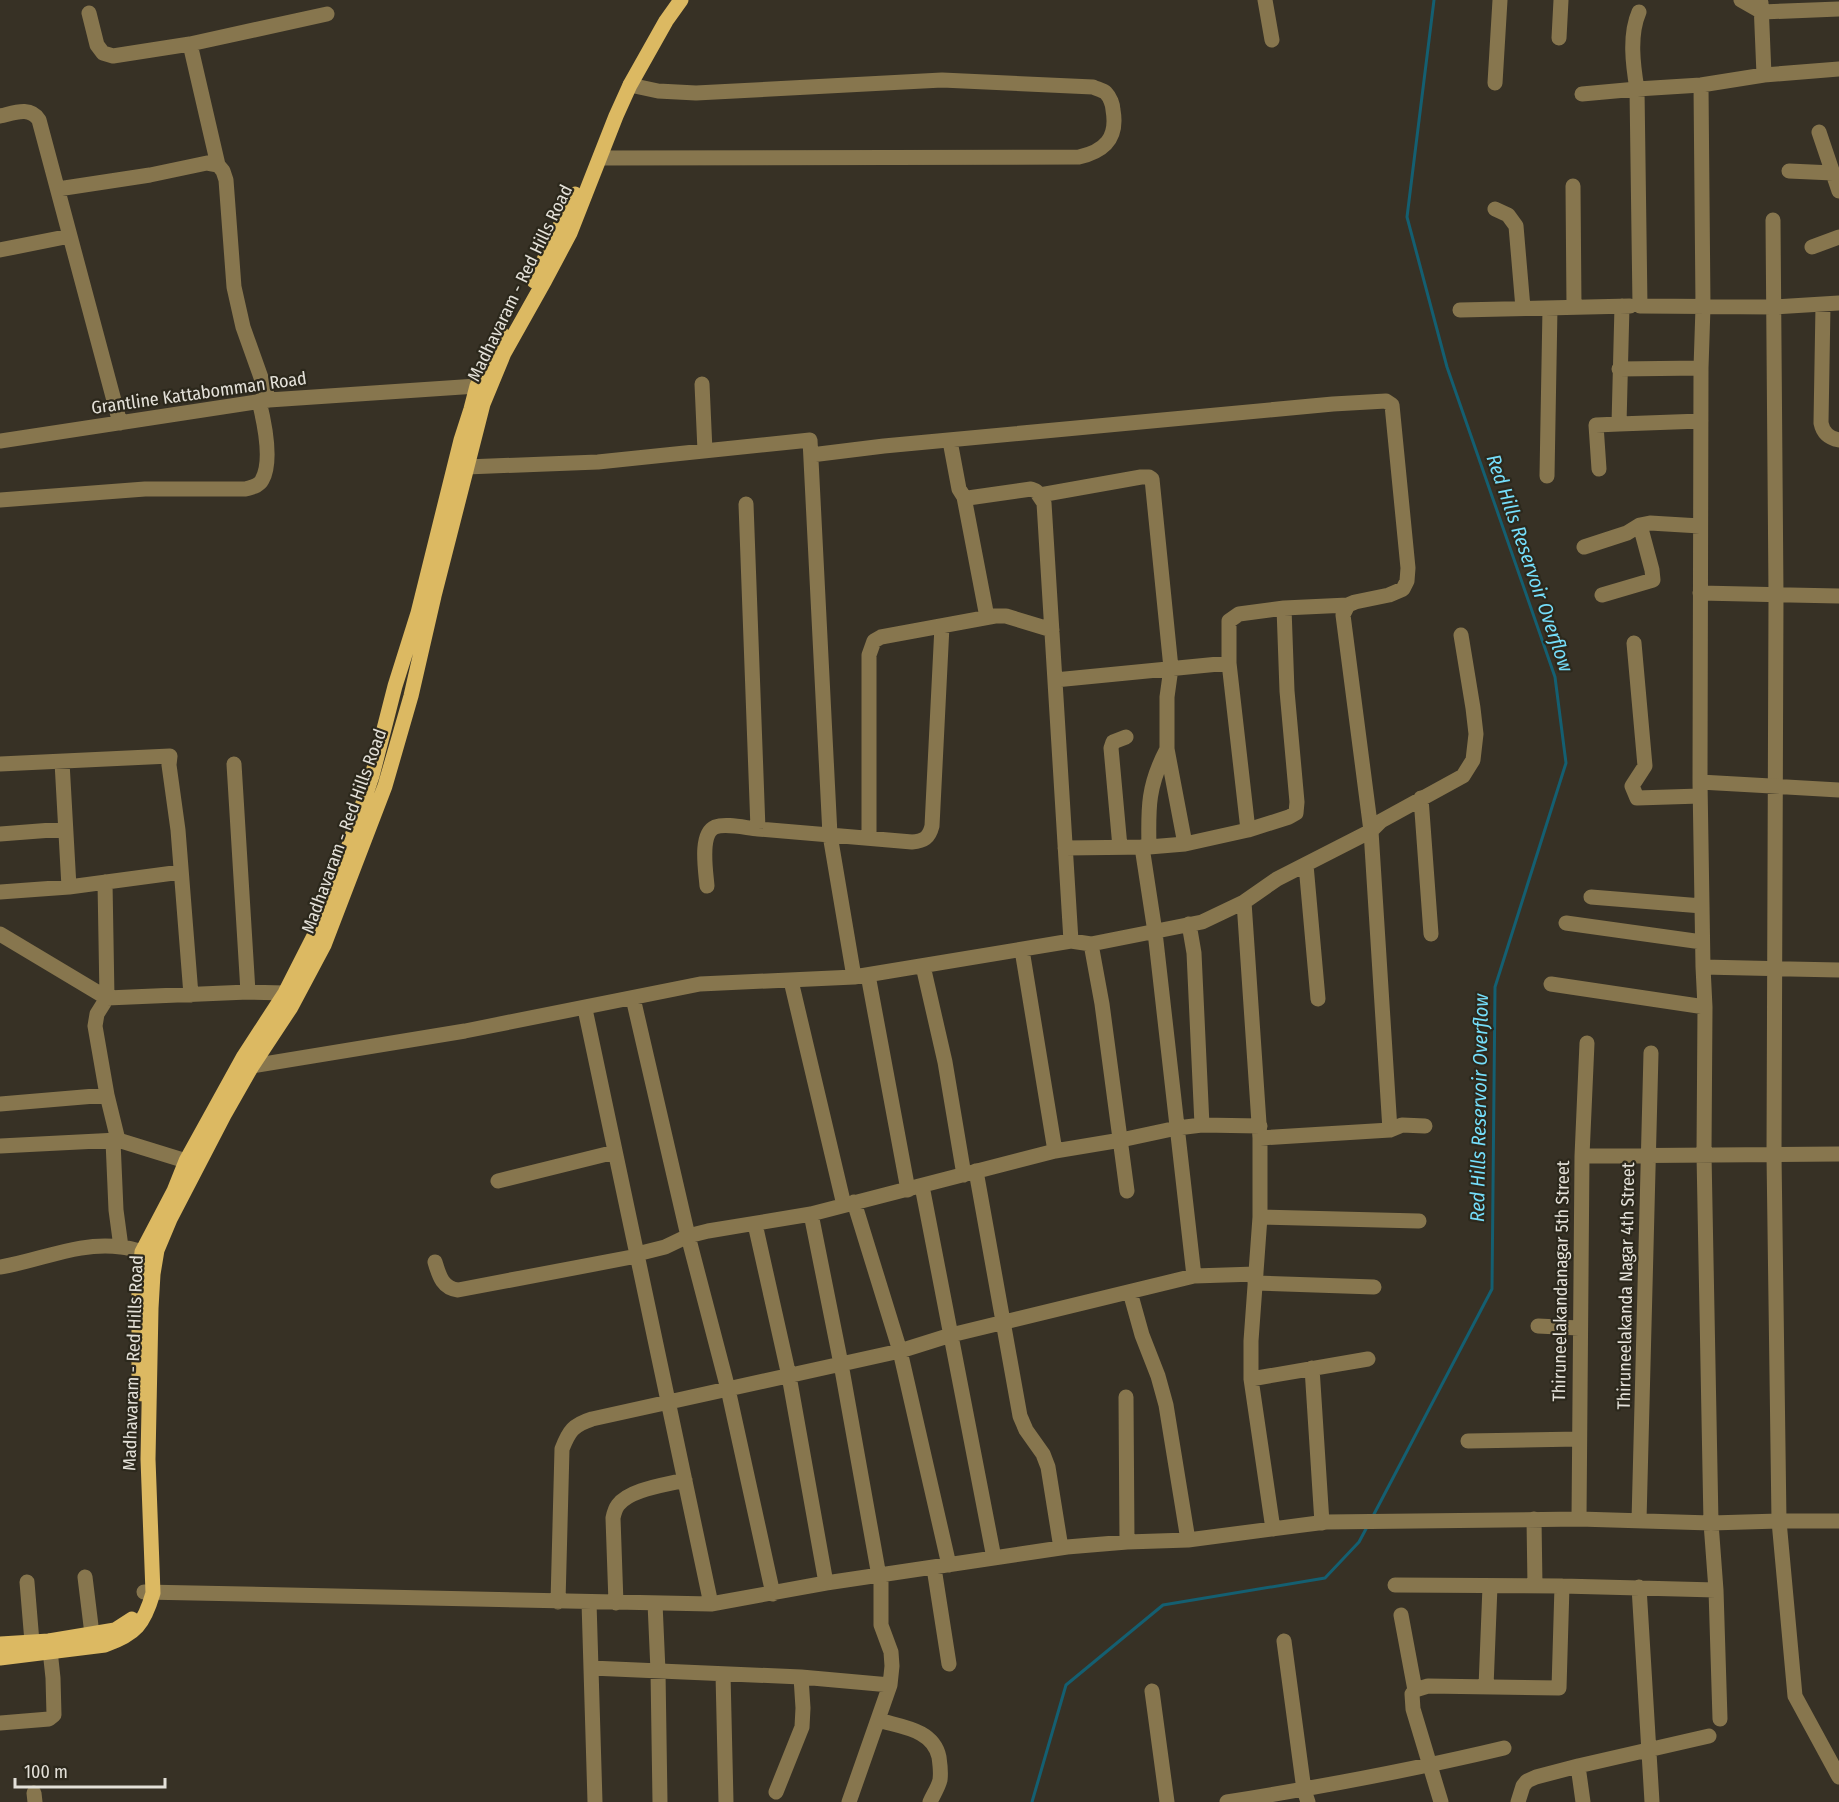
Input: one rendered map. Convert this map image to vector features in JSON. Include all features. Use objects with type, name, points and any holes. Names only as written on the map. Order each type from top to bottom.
[{"type":"main road","name":"Madhavaram - Red Hills Road","points":[[117,1635],[132,1620],[149,1592],[139,1285],[149,1254],[174,1191],[285,993],[315,934],[343,863],[372,776],[395,686],[418,614],[461,440],[477,386],[492,353],[544,261],[625,77],[669,0]]},
{"type":"main road","name":"Madhavaram - Red Hills Road","points":[[247,1062],[291,1007],[324,945],[385,786],[411,696],[483,404],[504,353],[570,232],[630,85],[666,21],[681,0]]},
{"type":"main road","points":[[0,1658],[50,1647],[92,1634],[117,1635]]},
{"type":"main road","points":[[0,1644],[32,1642],[50,1647],[105,1645],[117,1635]]},
{"type":"street","points":[[1265,0],[1272,40]]},
{"type":"street","points":[[1495,83],[1500,0]]},
{"type":"street","points":[[1559,38],[1561,0]]},
{"type":"street","points":[[1741,0],[1762,6],[1839,9]]},
{"type":"street","points":[[1762,6],[1764,75]]},
{"type":"street","points":[[1639,12],[1635,22],[1633,52],[1637,89],[1640,306]]},
{"type":"street","points":[[88,13],[97,45],[103,53],[113,56],[190,44],[327,14]]},
{"type":"street","points":[[0,500],[145,489],[246,489],[258,485],[262,479],[267,442],[264,400],[234,286],[226,180],[218,165],[190,44]]},
{"type":"street","points":[[1582,94],[1701,86],[1764,75],[1839,69]]},
{"type":"street","points":[[600,158],[1079,157],[1094,153],[1107,143],[1113,133],[1115,121],[1107,93],[1093,87],[942,80],[696,93],[658,91],[630,85]]},
{"type":"street","points":[[1701,86],[1703,307],[1700,789],[1705,1007],[1704,1154],[1712,1523],[1720,1719]]},
{"type":"street","points":[[0,116],[25,111],[36,115],[39,120],[120,423]]},
{"type":"street","points":[[1819,132],[1839,191]]},
{"type":"street","points":[[58,189],[150,175],[207,163],[218,165]]},
{"type":"street","points":[[1789,171],[1833,173]]},
{"type":"street","points":[[1573,186],[1574,307]]},
{"type":"street","points":[[1495,209],[1508,214],[1516,226],[1523,308]]},
{"type":"street","points":[[1773,220],[1776,595],[1774,1155],[1779,1521],[1795,1696],[1839,1777]]},
{"type":"street","points":[[0,250],[70,236]]},
{"type":"street","points":[[1812,247],[1839,237]]},
{"type":"street","points":[[1460,310],[1622,306],[1774,307],[1831,304],[1821,423],[1826,434],[1839,440]]},
{"type":"street","points":[[1618,424],[1622,306]]},
{"type":"street","points":[[1547,476],[1550,308]]},
{"type":"street","points":[[1619,369],[1701,368]]},
{"type":"street","points":[[702,384],[705,451]]},
{"type":"street","name":"Grantline Kattabomman Road","points":[[0,441],[264,400],[477,386]]},
{"type":"street","points":[[811,455],[884,446],[1333,404],[1386,401],[1392,405],[1408,568],[1407,581],[1403,589],[1389,595],[1348,605],[1284,608],[1233,617],[1230,621],[1228,627],[1229,663],[1248,830]]},
{"type":"street","points":[[1599,469],[1596,425],[1701,421]]},
{"type":"street","points":[[466,467],[598,462],[810,440],[830,835],[861,976],[951,1335],[994,1558]]},
{"type":"street","points":[[950,441],[959,489],[964,497],[987,617]]},
{"type":"street","points":[[1040,495],[1141,477],[1152,479],[1171,668],[1167,697],[1167,749],[1185,844]]},
{"type":"street","points":[[964,497],[1030,489],[1036,491],[1044,503],[1071,941]]},
{"type":"street","points":[[746,504],[758,829]]},
{"type":"street","points":[[1584,548],[1627,533],[1640,525],[1700,526]]},
{"type":"street","points":[[1602,595],[1653,580],[1640,525]]},
{"type":"street","points":[[1700,593],[1839,596]]},
{"type":"street","points":[[1348,605],[1343,615],[1344,634],[1371,831],[1390,1130]]},
{"type":"street","points":[[1065,848],[1185,844],[1248,830],[1296,813],[1298,807],[1287,691],[1284,608]]},
{"type":"street","points":[[868,837],[869,666],[874,641],[881,637],[987,617],[1006,616],[1052,630]]},
{"type":"street","points":[[707,886],[706,838],[714,828],[722,826],[912,842],[920,842],[930,834],[942,626]]},
{"type":"street","points":[[247,1062],[465,1031],[585,1009],[700,984],[861,976],[1071,941],[1091,944],[1202,922],[1244,902],[1277,879],[1371,831],[1381,821],[1463,776],[1473,760],[1476,734],[1461,635]]},
{"type":"street","points":[[1634,643],[1645,766],[1632,786],[1637,798],[1700,789],[1776,786],[1839,790]]},
{"type":"street","points":[[1055,680],[1229,663]]},
{"type":"street","points":[[1120,847],[1111,748],[1113,742],[1126,737]]},
{"type":"street","points":[[1167,749],[1154,778],[1149,798],[1145,847],[1194,1276]]},
{"type":"street","points":[[0,764],[170,756],[191,995]]},
{"type":"street","points":[[62,762],[69,887]]},
{"type":"street","points":[[234,764],[248,992]]},
{"type":"street","points":[[1421,798],[1431,934]]},
{"type":"street","points":[[0,834],[66,829]]},
{"type":"street","points":[[1306,865],[1318,999]]},
{"type":"street","points":[[0,892],[69,887],[181,872]]},
{"type":"street","points":[[105,882],[107,998],[97,1014],[95,1026],[116,1141],[116,1210],[121,1247]]},
{"type":"street","points":[[1592,897],[1702,906]]},
{"type":"street","points":[[1244,902],[1260,1132],[1260,1217],[1251,1341],[1251,1379],[1273,1529]]},
{"type":"street","points":[[1566,923],[1702,942]]},
{"type":"street","points":[[1189,924],[1194,953],[1202,1125]]},
{"type":"street","points":[[0,934],[107,998],[248,992],[285,993]]},
{"type":"street","points":[[1091,944],[1102,1004],[1127,1191]]},
{"type":"street","points":[[1022,950],[1054,1151]]},
{"type":"street","points":[[923,966],[970,1173],[1020,1416],[1026,1430],[1043,1454],[1048,1467],[1061,1548]]},
{"type":"street","points":[[1703,967],[1839,970]]},
{"type":"street","points":[[791,981],[849,1203],[900,1351],[942,1567],[949,1664]]},
{"type":"street","points":[[1551,984],[1705,1007]]},
{"type":"street","points":[[633,998],[688,1236],[728,1389],[773,1594]]},
{"type":"street","points":[[585,1009],[711,1604]]},
{"type":"street","name":"Thiruneelakandanagar 5th Street","points":[[1579,1519],[1579,1328],[1582,1156],[1587,1043]]},
{"type":"street","name":"Thiruneelakanda Nagar 4th Street","points":[[1640,1521],[1651,1053]]},
{"type":"street","points":[[0,1104],[107,1095]]},
{"type":"street","points":[[435,1262],[444,1283],[451,1289],[458,1290],[637,1255],[708,1231],[812,1214],[1054,1151],[1177,1128],[1202,1125],[1260,1132],[1390,1130],[1402,1125],[1425,1126]]},
{"type":"street","points":[[0,1146],[116,1141],[191,1164]]},
{"type":"street","points":[[498,1181],[615,1152]]},
{"type":"street","points":[[1582,1156],[1839,1154]]},
{"type":"street","points":[[812,1214],[880,1576],[881,1625],[891,1652],[890,1685],[849,1802]]},
{"type":"street","points":[[1260,1217],[1419,1221]]},
{"type":"street","points":[[755,1224],[789,1376],[826,1583]]},
{"type":"street","points":[[0,1267],[70,1250],[98,1246],[121,1247],[149,1254]]},
{"type":"street","points":[[558,1602],[562,1449],[572,1429],[582,1422],[900,1351],[951,1335],[1194,1276],[1374,1287]]},
{"type":"street","points":[[1130,1292],[1166,1405],[1188,1540]]},
{"type":"street","points":[[1538,1326],[1579,1328]]},
{"type":"street","points":[[1251,1379],[1368,1359]]},
{"type":"street","points":[[1312,1368],[1324,1522]]},
{"type":"street","points":[[1126,1397],[1127,1542]]},
{"type":"street","points":[[1468,1441],[1580,1439]]},
{"type":"street","points":[[616,1603],[613,1518],[615,1507],[623,1499],[635,1493],[685,1479]]},
{"type":"street","points":[[149,1592],[711,1604],[826,1583],[1061,1548],[1127,1542],[1188,1540],[1324,1522],[1534,1519],[1712,1523],[1839,1521]]},
{"type":"street","points":[[1534,1519],[1535,1586]]},
{"type":"street","points":[[85,1577],[92,1634]]},
{"type":"street","points":[[27,1582],[32,1642]]},
{"type":"street","points":[[1395,1586],[1562,1586],[1716,1590]]},
{"type":"street","points":[[1486,1687],[1490,1586]]},
{"type":"street","points":[[1415,1690],[1428,1686],[1559,1688],[1562,1586]]},
{"type":"street","points":[[1639,1587],[1652,1802]]},
{"type":"street","points":[[589,1602],[595,1802]]},
{"type":"street","points":[[655,1603],[660,1802]]},
{"type":"street","points":[[1401,1615],[1415,1690],[1412,1694],[1413,1709],[1441,1802]]},
{"type":"street","points":[[1284,1641],[1306,1796]]},
{"type":"street","points":[[0,1723],[52,1718],[55,1710],[50,1647]]},
{"type":"street","points":[[591,1668],[801,1677],[890,1685]]},
{"type":"street","points":[[723,1674],[726,1802]]},
{"type":"street","points":[[776,1792],[802,1727],[801,1677]]},
{"type":"street","points":[[1152,1691],[1167,1802]]},
{"type":"street","points":[[878,1720],[917,1731],[930,1738],[938,1751],[940,1764],[940,1780],[930,1802]]},
{"type":"street","points":[[1518,1802],[1520,1792],[1527,1781],[1578,1766],[1708,1736]]},
{"type":"street","points":[[1227,1802],[1306,1796],[1504,1748]]},
{"type":"street","points":[[1578,1766],[1583,1802]]},
{"type":"waterway","name":"Red Hills Reservoir Overflow","points":[[1373,1516],[1492,1289],[1495,987],[1566,763],[1555,677],[1447,367],[1407,217],[1434,0]]},
{"type":"waterway","name":"Red Hills Reservoir Overflow","points":[[1032,1802],[1066,1685],[1163,1605],[1325,1578],[1359,1542],[1367,1527]]}]
